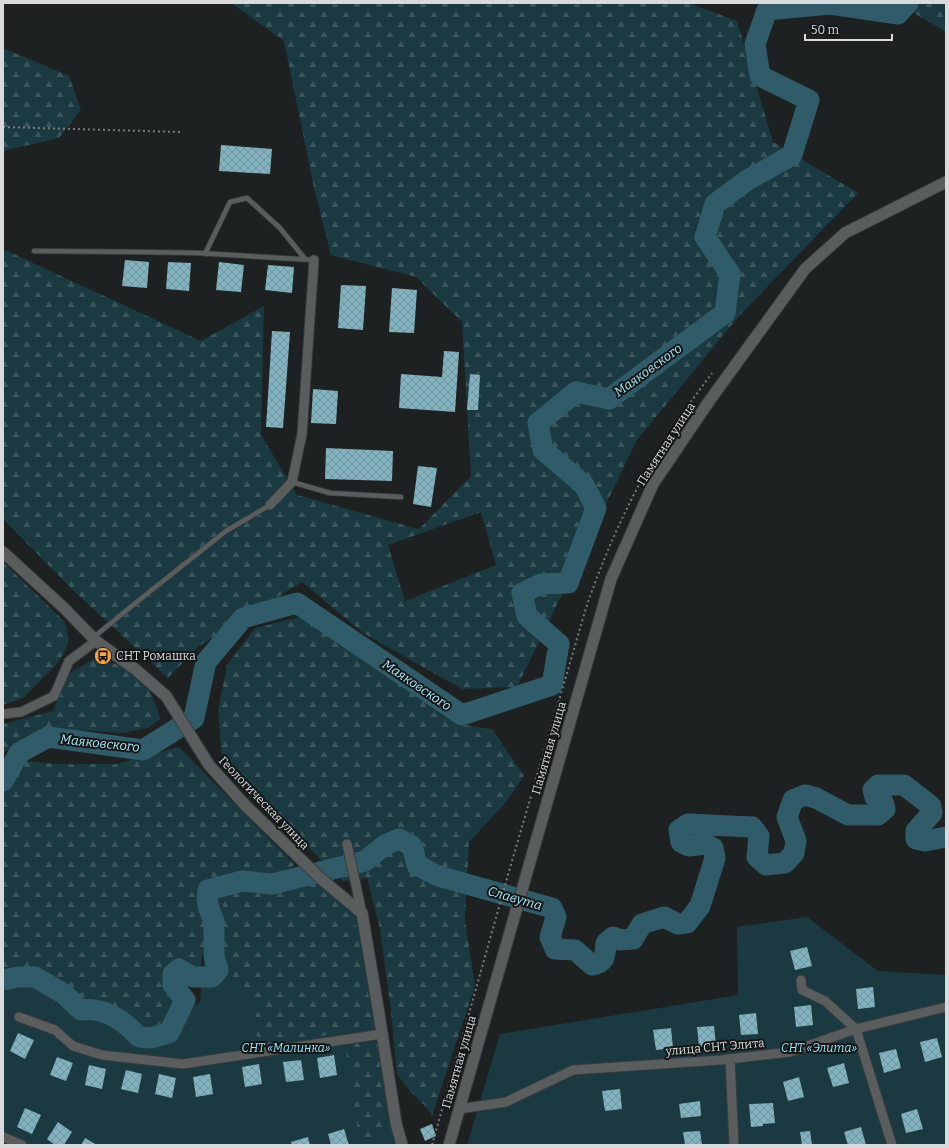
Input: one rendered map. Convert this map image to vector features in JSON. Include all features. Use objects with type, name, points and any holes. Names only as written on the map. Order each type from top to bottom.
[{"type":"street","name":"Памятная улица","points":[[448,1145],[611,579],[653,484],[710,400],[805,269],[845,233],[946,182]]},
{"type":"street","points":[[270,505],[292,482],[302,434],[314,260]]},
{"type":"street","name":"Геологическая улица","points":[[3,552],[64,608],[94,639],[135,669],[166,696],[209,765],[245,805],[319,877],[362,913]]},
{"type":"street","points":[[3,714],[21,712],[54,696],[69,661],[94,639]]},
{"type":"street","points":[[347,844],[362,913],[396,1123],[402,1145]]},
{"type":"street","points":[[801,980],[802,990],[825,1001],[856,1029],[892,1145]]},
{"type":"street","name":"улица СНТ Элита","points":[[459,1109],[506,1102],[573,1070],[730,1059],[790,1052],[856,1029],[946,1007]]},
{"type":"street","points":[[18,1017],[55,1030],[74,1046],[102,1055],[183,1064],[382,1034]]},
{"type":"street","points":[[730,1059],[734,1145]]},
{"type":"street","points":[[3,1137],[22,1145]]},
{"type":"lane","points":[[204,254],[230,202],[247,198],[280,228],[304,260]]},
{"type":"lane","points":[[34,251],[142,252],[314,260]]},
{"type":"lane","points":[[292,482],[330,493],[401,497]]},
{"type":"lane","points":[[94,639],[133,605],[226,531],[270,505]]},
{"type":"path","points":[[3,127],[180,132]]},
{"type":"green space","points":[[231,3],[689,3],[737,21],[773,142],[858,193],[739,316],[637,440],[517,687],[462,689],[363,633],[302,582],[198,647],[168,678],[76,593],[3,519],[3,249],[201,341],[264,306],[261,435],[297,495],[419,529],[471,476],[462,322],[416,277],[331,255],[314,188],[284,41]],"holes":[[[481,512],[496,565],[405,601],[388,545]]]},
{"type":"green space","points":[[897,3],[946,3],[946,32]]},
{"type":"green space","points":[[3,48],[69,76],[81,110],[59,138],[3,151]]},
{"type":"green space","points":[[3,562],[65,622],[69,640],[64,653],[56,665],[23,698],[3,705]]},
{"type":"green space","points":[[300,617],[330,634],[372,662],[457,724],[492,729],[524,776],[506,802],[469,842],[465,920],[475,986],[432,1116],[427,1108],[409,1090],[397,1074],[391,1012],[380,929],[367,878],[343,881],[222,757],[218,711],[227,665],[255,628]]},
{"type":"green space","points":[[93,659],[124,666],[149,688],[161,719],[148,728],[121,733],[61,731],[16,746],[3,753],[3,724],[53,711],[67,675]]},
{"type":"green space","points":[[179,747],[295,865],[275,875],[220,882],[201,893],[208,925],[199,974],[176,958],[168,972],[168,982],[184,1009],[152,1032],[120,1015],[77,998],[43,977],[19,973],[3,973],[3,793],[26,761],[55,764],[116,764]]},
{"type":"green space","name":"СНТ «Малинка»","points":[[319,877],[362,913],[402,1145],[3,1145],[3,980],[18,977],[81,1010],[93,1009],[113,1016],[128,1026],[152,1033],[200,1002],[209,910],[207,899],[208,890],[242,881]]},
{"type":"green space","points":[[311,879],[321,883],[355,922],[373,1019],[351,1030],[263,1048],[255,1031],[256,1013],[243,987],[222,973],[217,942],[224,900],[232,889]]},
{"type":"green space","name":"СНТ «Элита»","points":[[807,917],[878,971],[946,975],[946,1145],[467,1145],[500,1034],[738,995],[737,927]]},
{"type":"green space","points":[[378,1038],[385,1134],[374,1145],[360,1145],[345,1043]]},
{"type":"building","points":[[221,145],[272,149],[270,174],[219,171]]},
{"type":"building","points":[[125,260],[149,262],[147,288],[122,286]]},
{"type":"building","points":[[168,262],[191,263],[189,291],[166,289]]},
{"type":"building","points":[[219,262],[244,265],[241,292],[216,290]]},
{"type":"building","points":[[268,265],[294,267],[292,293],[265,290]]},
{"type":"building","points":[[341,285],[366,286],[363,330],[338,328]]},
{"type":"building","points":[[392,288],[417,290],[414,333],[389,332]]},
{"type":"building","points":[[272,331],[290,332],[283,428],[266,427]]},
{"type":"building","points":[[444,351],[459,352],[455,412],[399,408],[401,374],[442,377]]},
{"type":"building","points":[[470,374],[480,375],[478,410],[467,410]]},
{"type":"building","points":[[313,389],[338,391],[336,424],[311,423]]},
{"type":"building","points":[[326,448],[393,451],[392,481],[325,479]]},
{"type":"building","points":[[418,466],[437,468],[431,507],[413,504]]},
{"type":"building","points":[[807,947],[812,966],[795,970],[790,951]]},
{"type":"building","points":[[873,987],[875,1007],[858,1009],[856,989]]},
{"type":"building","points":[[811,1005],[813,1025],[796,1027],[794,1007]]},
{"type":"building","points":[[756,1013],[758,1034],[741,1035],[739,1015]]},
{"type":"building","points":[[714,1026],[716,1045],[699,1047],[697,1027]]},
{"type":"building","points":[[671,1028],[673,1048],[656,1050],[653,1030]]},
{"type":"building","points":[[18,1033],[34,1040],[25,1059],[10,1051]]},
{"type":"building","points":[[937,1038],[942,1057],[925,1062],[920,1042]]},
{"type":"building","points":[[896,1049],[901,1068],[884,1073],[879,1053]]},
{"type":"building","points":[[334,1055],[337,1075],[320,1078],[317,1058]]},
{"type":"building","points":[[57,1057],[73,1063],[66,1081],[50,1075]]},
{"type":"building","points":[[301,1060],[304,1080],[286,1082],[283,1062]]},
{"type":"building","points":[[844,1063],[849,1083],[833,1087],[827,1068]]},
{"type":"building","points":[[259,1064],[262,1084],[245,1087],[242,1067]]},
{"type":"building","points":[[89,1065],[106,1069],[102,1089],[85,1085]]},
{"type":"building","points":[[126,1070],[142,1074],[138,1093],[121,1089]]},
{"type":"building","points":[[159,1074],[176,1078],[172,1098],[155,1094]]},
{"type":"building","points":[[210,1074],[213,1094],[196,1097],[193,1077]]},
{"type":"building","points":[[799,1077],[804,1097],[788,1101],[783,1082]]},
{"type":"building","points":[[620,1089],[622,1109],[605,1111],[602,1091]]},
{"type":"building","points":[[700,1101],[701,1116],[681,1118],[679,1104]]},
{"type":"building","points":[[773,1103],[775,1123],[751,1127],[749,1104]]},
{"type":"building","points":[[25,1108],[41,1115],[32,1134],[17,1127]]},
{"type":"building","points":[[917,1109],[923,1129],[906,1133],[901,1114]]},
{"type":"building","points":[[58,1122],[72,1132],[64,1145],[55,1145],[47,1139]]},
{"type":"building","points":[[432,1124],[436,1136],[425,1141],[420,1129]]},
{"type":"building","points":[[861,1127],[866,1145],[848,1145],[844,1132]]},
{"type":"building","points":[[344,1129],[349,1145],[331,1145],[328,1134]]},
{"type":"building","points":[[700,1131],[702,1145],[685,1145],[683,1132]]},
{"type":"building","points":[[810,1131],[812,1145],[802,1145],[800,1132]]},
{"type":"building","points":[[308,1137],[310,1145],[292,1145],[291,1142]]},
{"type":"building","points":[[85,1138],[97,1145],[81,1145]]},
{"type":"waterway","name":"Маяковского","points":[[3,781],[19,753],[48,737],[143,750],[194,718],[206,662],[243,618],[297,603],[462,715],[552,685],[559,644],[527,616],[522,593],[541,584],[568,583],[596,508],[584,485],[543,450],[538,423],[576,392],[609,399],[725,313],[730,274],[705,237],[715,204],[746,181],[792,155],[809,100],[760,76],[755,44],[767,10],[830,4],[898,14],[908,3]]},
{"type":"waterway","name":"Славута","points":[[3,980],[18,977],[35,977],[64,994],[81,1010],[101,1011],[107,1013],[124,1023],[139,1037],[150,1038],[169,1033],[185,1000],[173,985],[173,974],[179,969],[193,977],[212,977],[218,970],[214,956],[214,921],[207,899],[208,890],[242,881],[272,884],[365,861],[385,845],[399,839],[412,846],[417,865],[438,876],[552,908],[556,917],[550,937],[555,949],[575,950],[592,965],[597,964],[604,958],[606,943],[613,937],[620,940],[633,939],[642,924],[664,917],[678,924],[687,923],[700,906],[715,858],[713,848],[705,844],[689,846],[681,842],[679,830],[688,824],[752,827],[759,836],[757,857],[766,865],[785,863],[794,853],[796,841],[787,817],[793,800],[805,795],[816,798],[848,815],[878,815],[885,809],[883,802],[875,797],[873,790],[878,785],[904,785],[931,806],[932,813],[916,831],[916,839],[925,841],[946,837]]},
{"type":"place","name":"СНТ Ромашка","points":[[103,656]]}]
